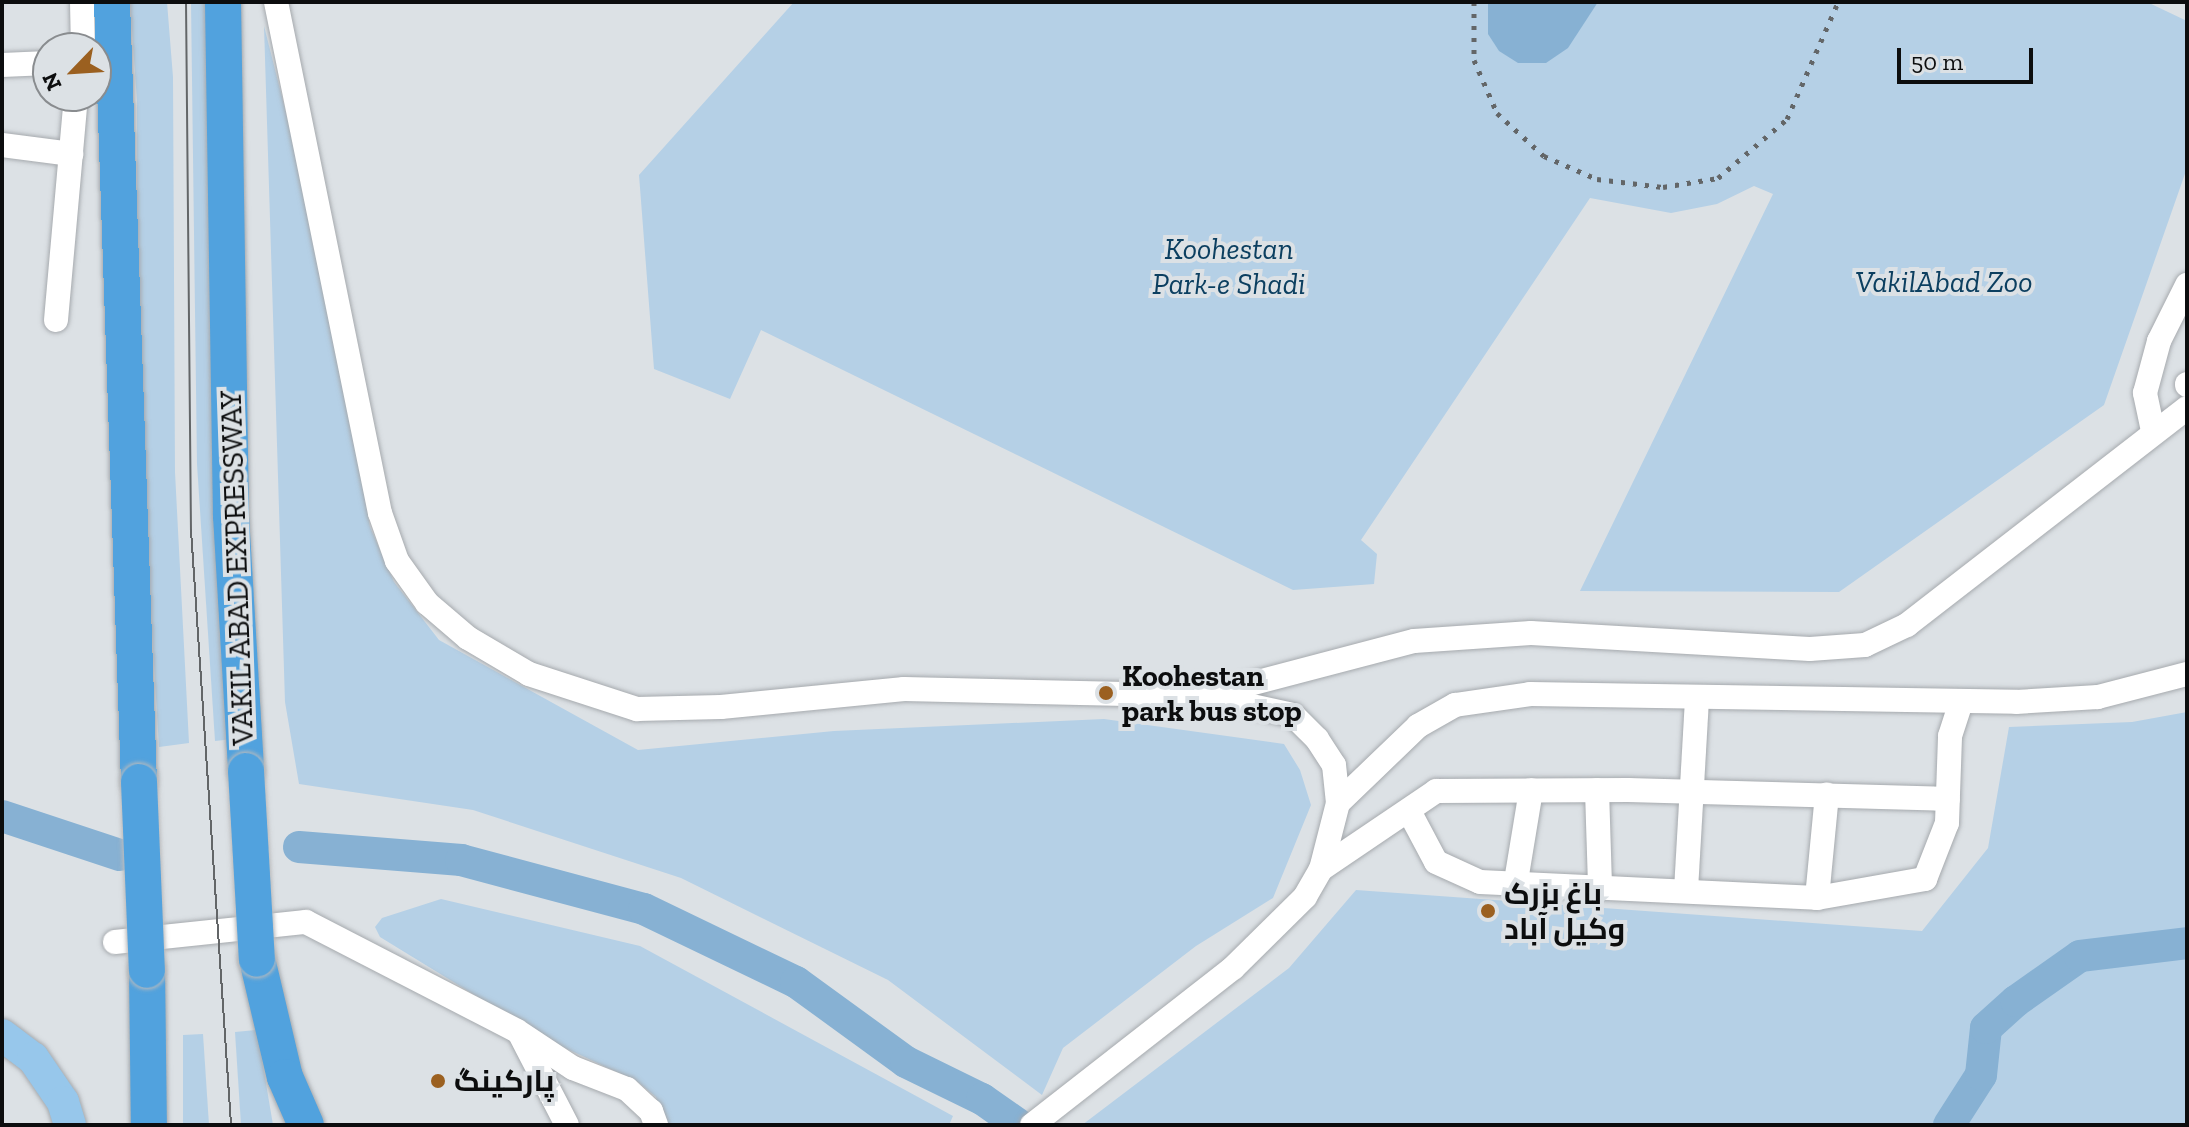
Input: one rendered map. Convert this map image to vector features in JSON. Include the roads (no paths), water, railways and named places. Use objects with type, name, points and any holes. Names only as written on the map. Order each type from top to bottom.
[{"type":"highway","points":[[112,2],[147,970],[149,1125]]},
{"type":"highway","name":"VAKIL ABAD EXPRESSWAY","points":[[223,2],[231,516],[257,959],[285,1077],[306,1125]]},
{"type":"highway","points":[[131,1125],[149,1046]]},
{"type":"main road","points":[[2,1035],[33,1058],[63,1102],[70,1125]]},
{"type":"street","points":[[82,2],[83,32]]},
{"type":"street","points":[[276,2],[380,513],[397,561],[427,603],[468,638],[529,674],[637,709],[721,707],[904,689],[1206,696],[1293,715],[1334,765],[1338,803],[1321,869],[1305,897],[1233,968],[1036,1122]]},
{"type":"street","points":[[2,65],[32,64]]},
{"type":"street","points":[[56,320],[75,112]]},
{"type":"street","points":[[2,145],[71,154]]},
{"type":"street","points":[[2153,431],[2145,393],[2159,341],[2187,285]]},
{"type":"street","points":[[1206,696],[1414,641],[1531,633],[1810,649],[1865,645],[1907,625],[2153,431],[2187,408]]},
{"type":"street","points":[[1338,803],[1418,726],[1455,705],[1530,694],[1961,702],[2098,697],[2187,674]]},
{"type":"street","points":[[1686,890],[1697,698]]},
{"type":"street","points":[[1410,813],[1436,862],[1480,882],[1516,881],[1817,898],[1925,879],[1947,823],[1950,736],[1961,702]]},
{"type":"street","points":[[1516,881],[1531,790]]},
{"type":"street","points":[[1597,790],[1600,887]]},
{"type":"street","points":[[1321,869],[1410,813],[1436,791],[1692,791],[1948,799]]},
{"type":"street","points":[[1817,898],[1827,794]]},
{"type":"street","points":[[115,942],[306,922],[517,1031],[573,1068],[627,1089],[651,1111],[656,1125]]},
{"type":"street","points":[[517,1031],[567,1125]]},
{"type":"street","points":[[552,1099],[555,1077],[573,1068]]},
{"type":"waterway","points":[[2,816],[120,855]]},
{"type":"waterway","points":[[299,847],[461,860],[644,909],[796,982],[906,1062],[982,1099],[1019,1125]]},
{"type":"waterway","points":[[1949,1125],[1981,1075],[1986,1028],[2016,1001],[2080,956],[2187,943]]},
{"type":"tram line","points":[[186,2],[191,530],[231,1125]]},
{"type":"railway","points":[[1474,2],[1474,60],[1497,113],[1544,156],[1597,179],[1663,187],[1718,178],[1787,119],[1838,2]]},
{"type":"place","name":"Koohestan park bus stop","points":[[1106,693]]},
{"type":"place","name":"باغ بزرک وکیل آباد","points":[[1488,911]]},
{"type":"place","name":"پارکینگ","points":[[438,1081]]},
{"type":"park label","name":"Koohestan Park-e Shadi","points":[[1229,266]]},
{"type":"park label","name":"VakilAbad Zoo","points":[[1944,282]]}]
